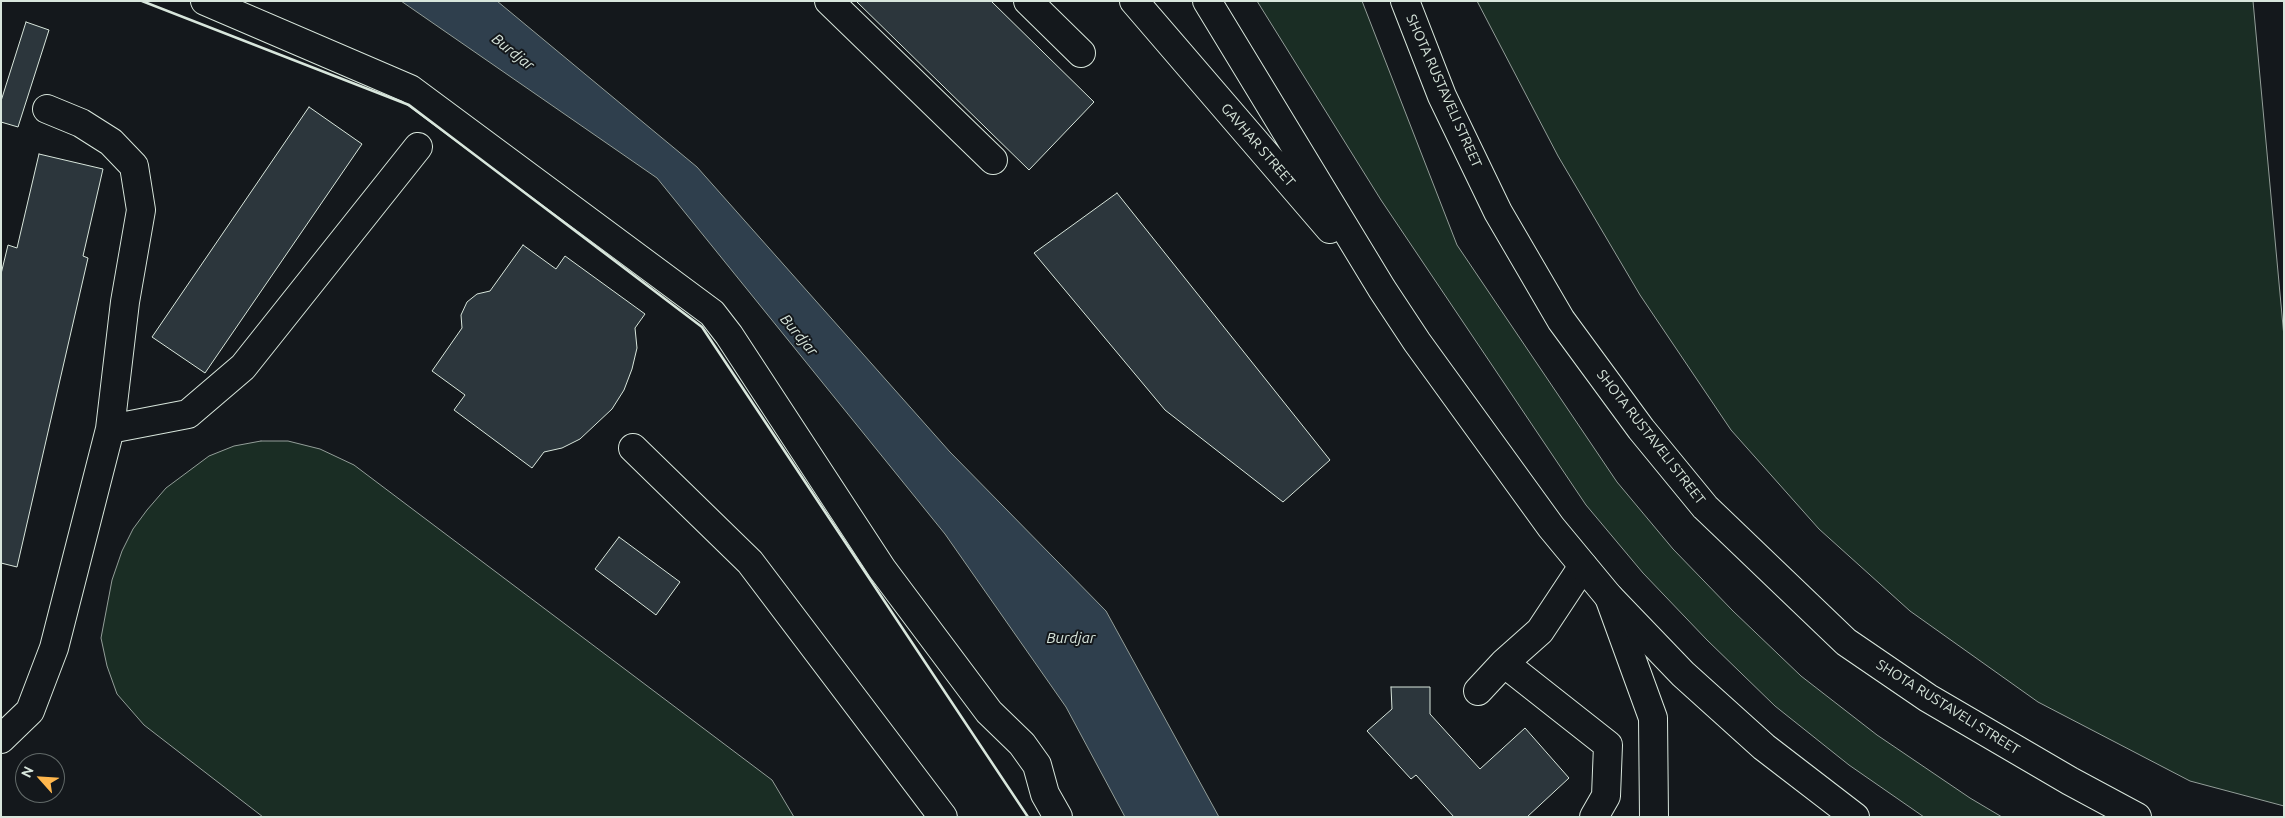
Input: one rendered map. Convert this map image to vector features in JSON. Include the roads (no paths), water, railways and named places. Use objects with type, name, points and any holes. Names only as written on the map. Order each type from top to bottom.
[{"type":"main road","points":[[204,1],[410,89],[712,313],[729,334],[882,569],[989,712],[1022,744],[1037,765],[1045,794],[1058,817]]},
{"type":"main road","points":[[829,1],[993,160]]},
{"type":"main road","points":[[1028,1],[1081,53]]},
{"type":"main road","name":"GAVHAR STREET","points":[[1134,1],[1382,290]]},
{"type":"main road","points":[[1207,1],[1382,290],[1417,342],[1540,511],[1583,566],[1609,597],[1684,674],[1764,747],[1856,817]]},
{"type":"main road","name":"SHOTA RUSTAVELI STREET","points":[[1404,1],[1442,96],[1498,212],[1561,320],[1641,429],[1705,507],[1846,642],[1928,698],[2070,781],[2137,817]]},
{"type":"main road","points":[[1,739],[30,711],[54,648],[110,429],[125,302],[141,210],[134,166],[111,142],[81,123],[47,109]]},
{"type":"main road","points":[[110,429],[188,414],[243,367],[418,146]]},
{"type":"main road","points":[[633,448],[750,562],[943,817]]},
{"type":"main road","points":[[1478,691],[1504,663],[1540,631],[1583,566]]},
{"type":"main road","points":[[1609,597],[1652,718],[1654,817]]},
{"type":"main road","points":[[1504,663],[1608,745],[1606,796],[1594,817]]},
{"type":"water","name":"Burdjar","points":[[401,1],[497,1],[697,167],[950,452],[1106,611],[1219,817],[1125,817],[1066,707],[945,534],[657,178]]}]
